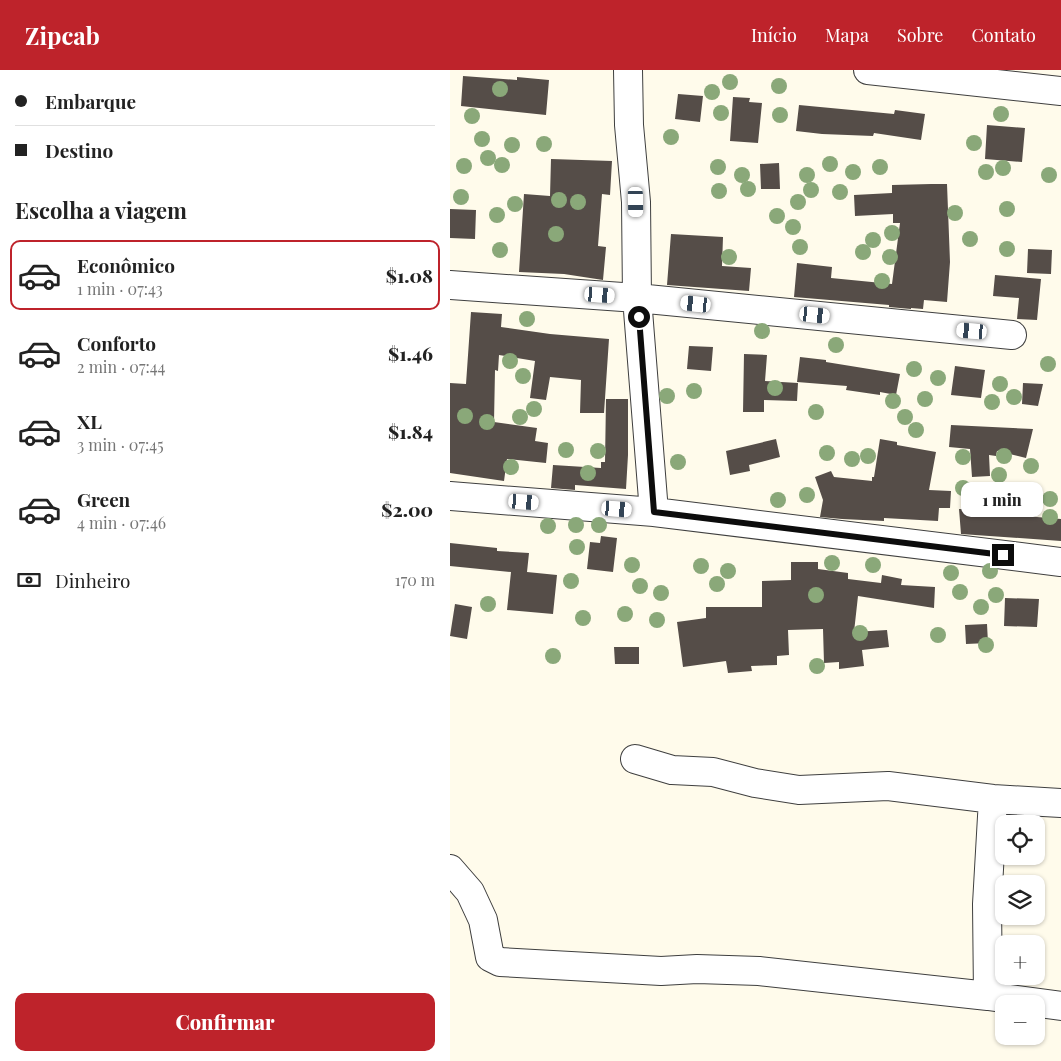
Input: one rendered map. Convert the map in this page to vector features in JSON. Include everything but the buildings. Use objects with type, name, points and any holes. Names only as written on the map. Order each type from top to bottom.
[{"type":"street","points":[[628,70],[629,125],[636,202],[637,298],[654,512]]},
{"type":"street","points":[[868,70],[953,75],[1061,91]]},
{"type":"street","points":[[450,285],[637,298],[1012,335]]},
{"type":"street","points":[[450,496],[654,512],[1061,562]]},
{"type":"street","points":[[635,759],[672,770],[713,772],[755,784],[799,790],[888,786],[993,799],[1061,804]]},
{"type":"street","points":[[988,996],[987,904],[993,799]]},
{"type":"street","points":[[450,869],[470,892],[483,920],[490,957],[500,962],[661,971],[697,969],[759,971],[988,996],[1061,1006]]},
{"type":"route","points":[[639,317],[654,512],[1003,555]]}]
